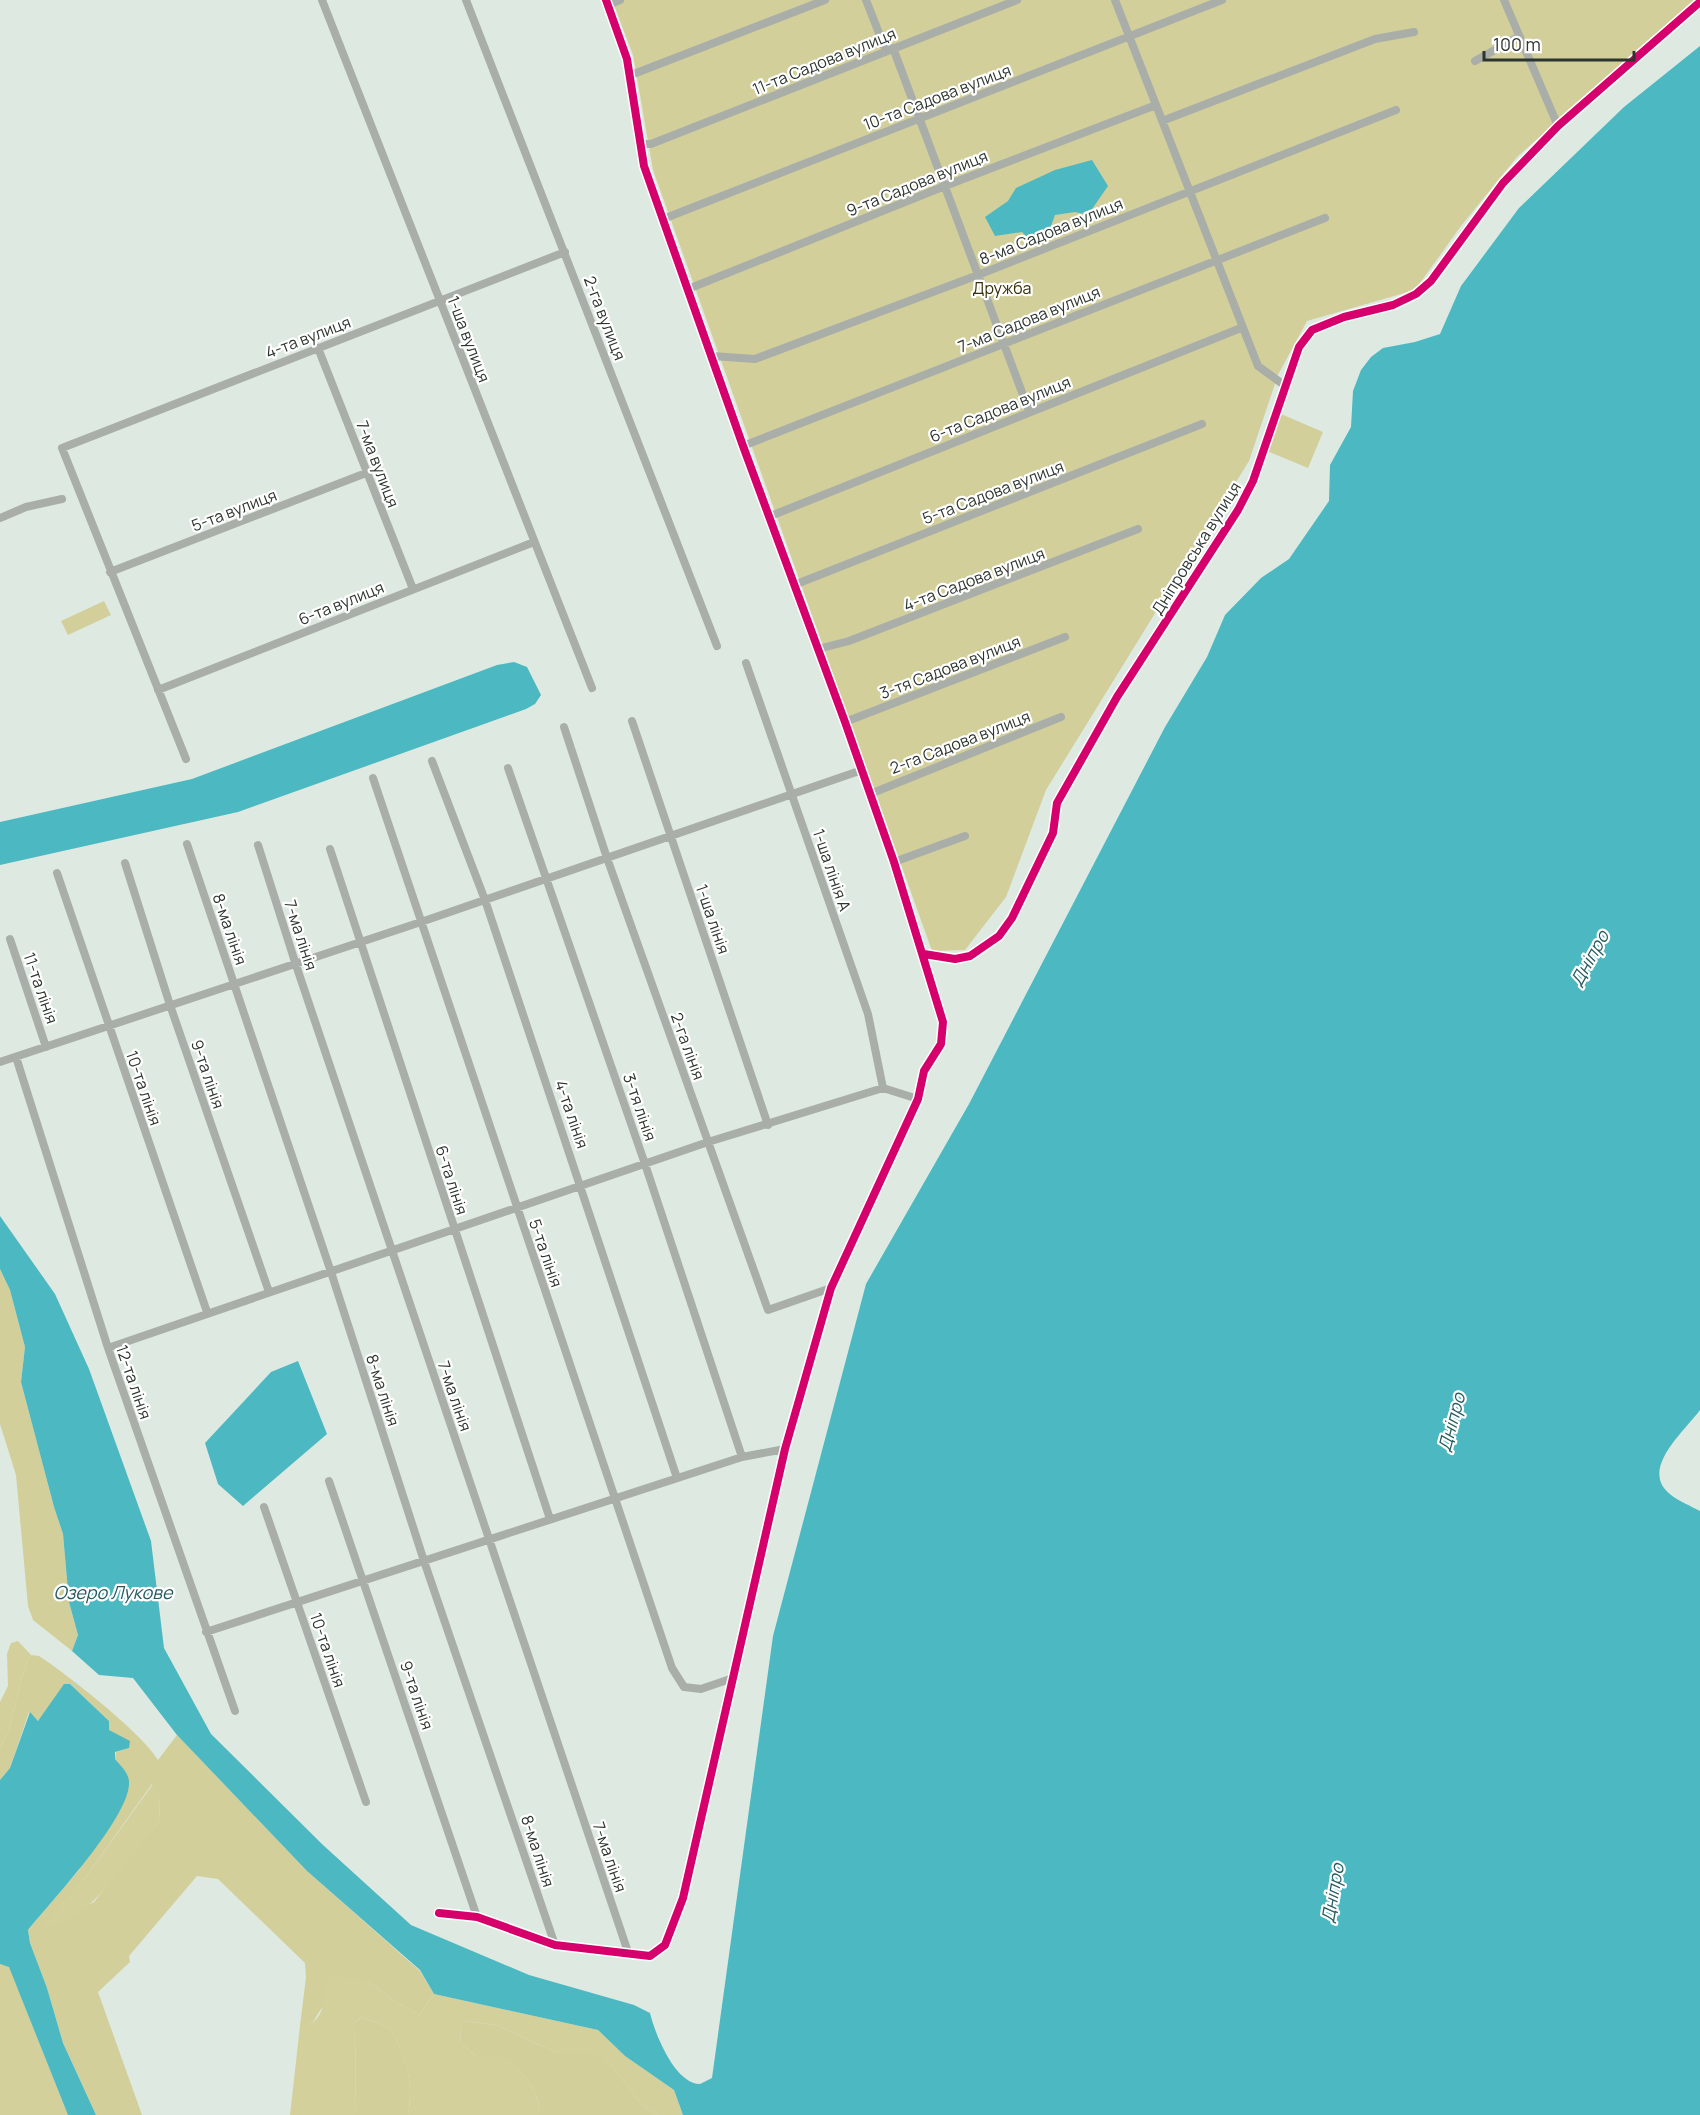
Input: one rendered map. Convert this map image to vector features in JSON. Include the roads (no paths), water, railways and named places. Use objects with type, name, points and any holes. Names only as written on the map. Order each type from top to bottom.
[{"type":"street","name":"1-ша вулиця","points":[[322,0],[592,688]]},
{"type":"street","name":"2-га вулиця","points":[[466,0],[717,646]]},
{"type":"street","points":[[439,1913],[477,1917],[555,1945],[650,1956],[665,1945],[683,1898],[785,1449],[831,1288],[918,1098],[924,1071],[941,1044],[943,1022],[894,862],[845,722],[768,517],[644,166],[631,75],[607,3],[620,0]]},
{"type":"street","points":[[631,75],[825,0]]},
{"type":"street","points":[[866,0],[919,117],[1029,411]]},
{"type":"street","name":"11-та Садова вулиця","points":[[640,144],[651,144],[1017,0]]},
{"type":"street","points":[[1115,0],[1241,328],[1258,366],[1284,385]]},
{"type":"street","name":"10-та Садова вулиця","points":[[663,219],[1222,0]]},
{"type":"street","points":[[1504,0],[1558,126]]},
{"type":"street","name":"Дніпровська вулиця","points":[[924,954],[955,959],[970,956],[999,936],[1012,918],[1053,833],[1057,803],[1117,697],[1238,510],[1267,444],[1284,385],[1299,347],[1312,330],[1344,317],[1394,305],[1416,294],[1431,281],[1503,183],[1558,126],[1700,2]]},
{"type":"street","points":[[1162,121],[1375,39],[1414,32]]},
{"type":"street","points":[[1475,61],[1518,37]]},
{"type":"street","name":"9-та Садова вулиця","points":[[688,289],[945,186],[1156,105]]},
{"type":"street","name":"8-ма Садова вулиця","points":[[712,356],[755,359],[978,275],[1188,190],[1396,110]]},
{"type":"street","name":"7-ма Садова вулиця","points":[[743,446],[1325,218]]},
{"type":"street","name":"4-та вулиця","points":[[110,572],[62,448],[564,252]]},
{"type":"street","name":"6-та Садова вулиця","points":[[768,517],[1241,328]]},
{"type":"street","name":"7-ма вулиця","points":[[318,348],[413,589]]},
{"type":"street","name":"5-та Садова вулиця","points":[[794,585],[1202,424]]},
{"type":"street","name":"5-та вулиця","points":[[110,572],[366,473]]},
{"type":"street","points":[[0,518],[26,507],[62,499]]},
{"type":"street","name":"4-та Садова вулиця","points":[[818,649],[849,641],[1138,529]]},
{"type":"street","name":"6-та вулиця","points":[[158,690],[534,542]]},
{"type":"street","points":[[110,572],[186,759]]},
{"type":"street","name":"3-тя Садова вулиця","points":[[845,722],[1065,637]]},
{"type":"street","name":"1-ша лінія А","points":[[747,663],[868,1014],[883,1088]]},
{"type":"street","name":"2-га Садова вулиця","points":[[870,794],[1061,717]]},
{"type":"street","name":"1-ша лінія","points":[[632,721],[768,1125]]},
{"type":"street","name":"2-га лінія","points":[[564,727],[607,858],[768,1310],[831,1288]]},
{"type":"street","name":"4-та лінія","points":[[432,761],[485,900],[677,1478]]},
{"type":"street","name":"3-тя лінія","points":[[508,768],[645,1164],[742,1457]]},
{"type":"street","points":[[0,1062],[672,837],[861,770]]},
{"type":"street","name":"5-та лінія","points":[[373,778],[672,1668],[684,1687],[701,1689],[733,1678]]},
{"type":"street","points":[[894,862],[964,836]]},
{"type":"street","name":"8-ма лінія","points":[[187,843],[331,1272],[424,1561],[555,1945]]},
{"type":"street","name":"7-ма лінія","points":[[258,845],[295,962],[629,1955]]},
{"type":"street","name":"6-та лінія","points":[[330,849],[550,1519]]},
{"type":"street","name":"9-та лінія","points":[[125,863],[170,1005],[269,1292]]},
{"type":"street","name":"10-та лінія","points":[[57,873],[207,1312]]},
{"type":"street","name":"11-та лінія","points":[[10,939],[46,1047]]},
{"type":"street","name":"12-та лінія","points":[[16,1057],[108,1348],[235,1711]]},
{"type":"street","points":[[108,1348],[207,1312],[454,1231],[708,1142],[883,1088],[918,1098]]},
{"type":"street","points":[[206,1632],[742,1457],[785,1449]]},
{"type":"street","name":"9-та лінія","points":[[329,1481],[477,1917]]},
{"type":"street","name":"10-та лінія","points":[[264,1507],[366,1802]]},
{"type":"water","points":[[1700,46],[1700,1410],[1667,1451],[1659,1474],[1662,1485],[1671,1495],[1700,1511],[1700,2115],[683,2115],[674,2090],[625,2056],[598,2030],[434,1994],[420,1970],[307,1871],[177,1735],[133,1678],[99,1675],[72,1651],[78,1635],[69,1602],[63,1534],[21,1382],[25,1347],[10,1290],[0,1269],[0,1216],[55,1294],[89,1369],[151,1541],[164,1648],[211,1734],[323,1845],[411,1925],[529,1975],[634,2005],[650,2013],[661,2045],[682,2076],[691,2082],[700,2084],[712,2078],[773,1636],[866,1284],[969,1104],[1165,727],[1207,657],[1225,615],[1261,578],[1289,559],[1329,501],[1330,465],[1351,427],[1353,391],[1361,370],[1371,357],[1383,348],[1415,342],[1440,334],[1461,286],[1519,208],[1624,107]]},
{"type":"water","points":[[1092,160],[1108,186],[1088,215],[1075,212],[1055,215],[1047,237],[1034,244],[1022,232],[995,236],[985,217],[1008,201],[1016,188],[1055,170]]},
{"type":"water","points":[[514,662],[527,667],[541,695],[535,704],[526,709],[238,812],[0,865],[0,822],[192,779],[497,665]]},
{"type":"water","points":[[298,1361],[327,1434],[243,1506],[218,1484],[205,1443],[271,1372]]},
{"type":"water","points":[[64,1684],[70,1684],[109,1721],[109,1730],[130,1741],[129,1748],[115,1752],[115,1759],[129,1779],[126,1797],[117,1816],[71,1880],[28,1930],[30,1943],[47,1988],[63,2043],[96,2115],[68,2115],[9,1967],[0,1964],[0,1780],[10,1768],[30,1712],[38,1721]]},
{"type":"park label","name":"Дружба","points":[[1002,288]]},
{"type":"water label","name":"Дніпро","points":[[1589,958]]},
{"type":"water label","name":"Дніпро","points":[[1451,1422]]},
{"type":"water label","name":"Озеро Лукове","points":[[113,1592]]},
{"type":"water label","name":"Дніпро","points":[[1332,1893]]}]
